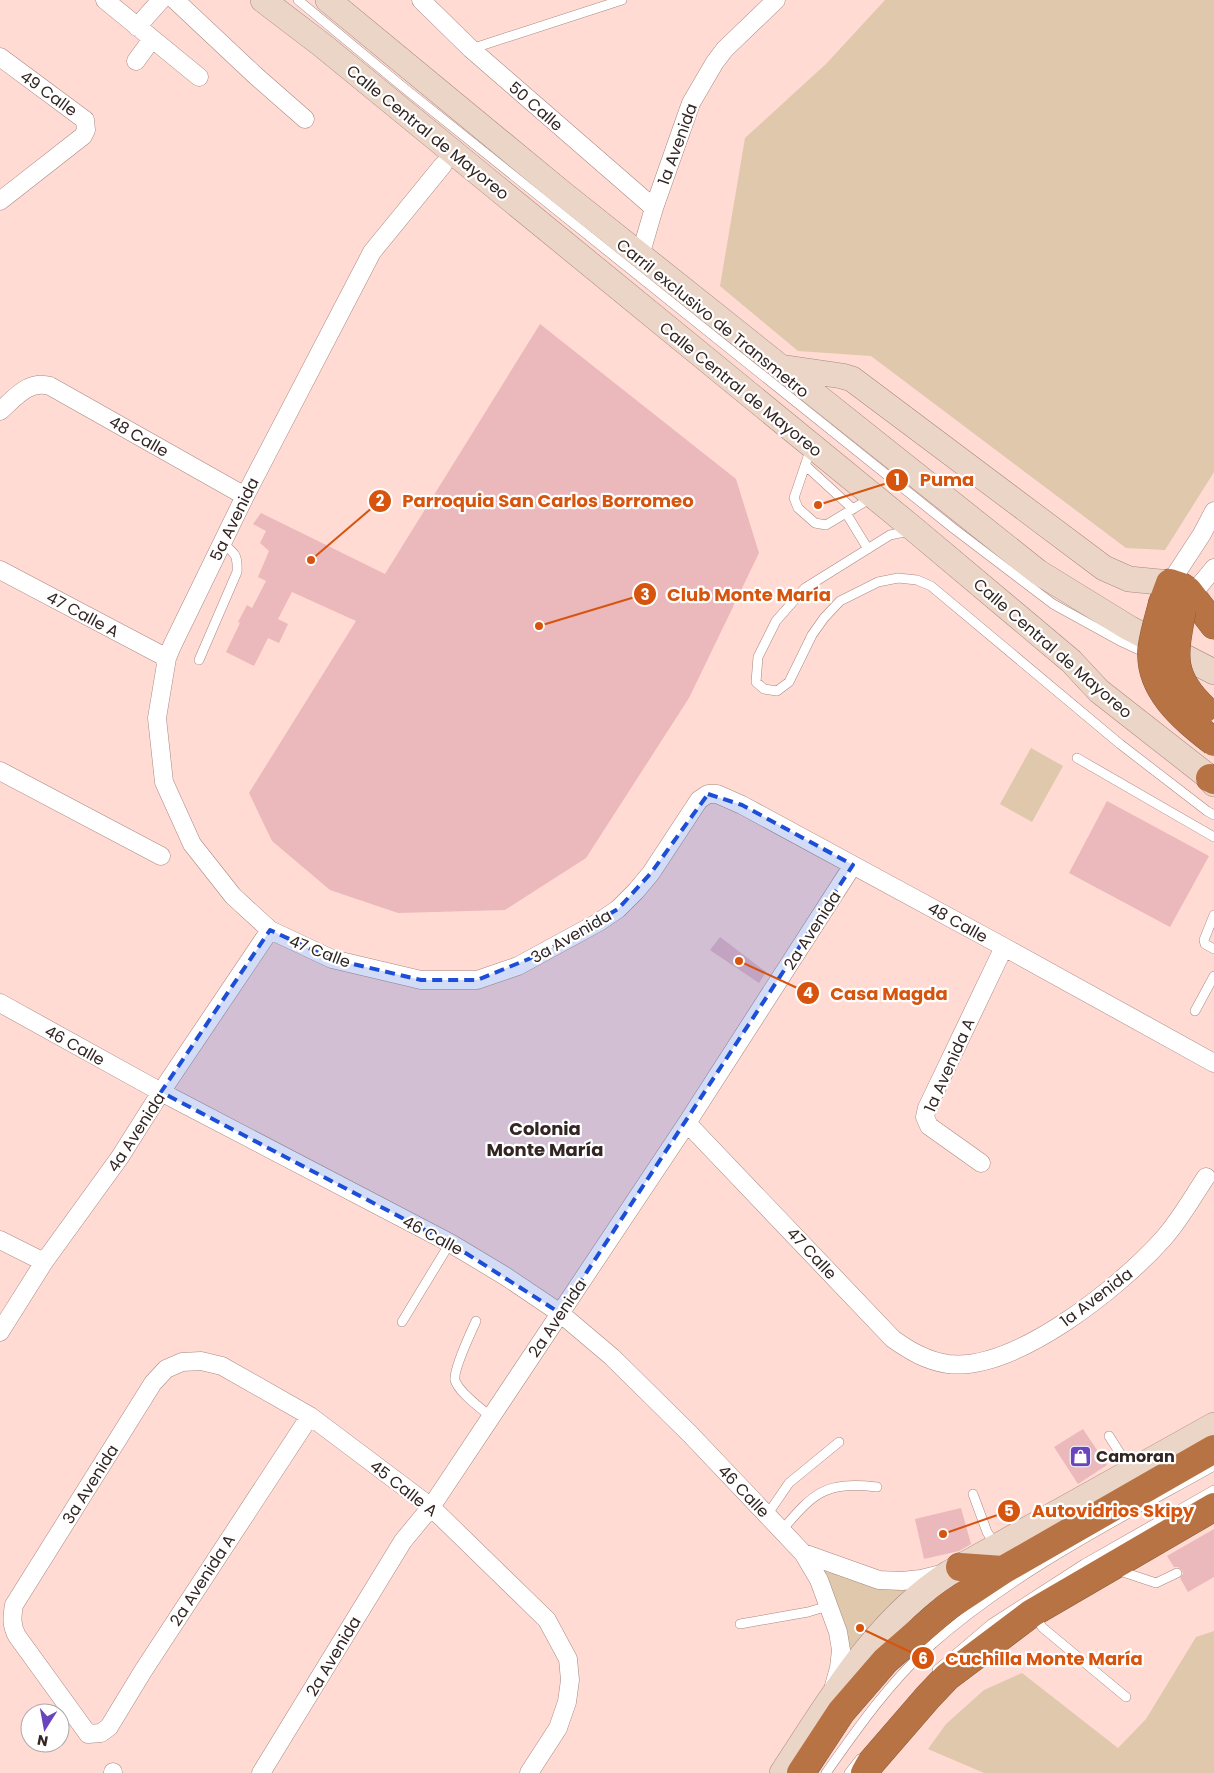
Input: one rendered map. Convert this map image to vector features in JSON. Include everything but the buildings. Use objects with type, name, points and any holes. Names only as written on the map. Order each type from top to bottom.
[{"type":"highway","points":[[1177,598],[1214,625]]},
{"type":"highway","points":[[1177,598],[1176,668],[1185,687],[1194,699],[1209,713]]},
{"type":"highway","points":[[1177,598],[1152,646],[1155,675],[1168,699],[1179,712],[1214,742]]},
{"type":"highway","points":[[954,1570],[1000,1558],[1214,1449]]},
{"type":"highway","points":[[865,1763],[947,1677],[1032,1613],[1214,1506]]},
{"type":"highway","points":[[801,1773],[841,1712],[886,1660],[1000,1558]]},
{"type":"main road","name":"Calle Central de Mayoreo","points":[[263,0],[322,46],[808,456],[857,506],[915,530],[1071,662],[1099,691],[1213,780]]},
{"type":"main road","points":[[328,0],[640,256],[1038,572],[1203,672]]},
{"type":"main road","points":[[780,367],[852,379],[1104,568],[1177,598]]},
{"type":"main road","points":[[1000,1558],[1131,1472],[1214,1425]]},
{"type":"main road","points":[[782,1773],[830,1701],[882,1629],[920,1594],[954,1570]]},
{"type":"street","points":[[105,0],[199,77]]},
{"type":"street","points":[[137,27],[161,0]]},
{"type":"street","points":[[174,0],[257,77],[305,118]]},
{"type":"street","name":"50 Calle","points":[[421,0],[471,49],[654,208]]},
{"type":"street","name":"1a Avenida","points":[[640,256],[654,208],[690,103],[725,49],[776,0]]},
{"type":"street","points":[[136,61],[152,38]]},
{"type":"street","name":"49 Calle","points":[[0,57],[85,120],[86,130],[83,136],[0,201]]},
{"type":"street","name":"5a Avenida","points":[[233,896],[192,844],[164,782],[157,718],[167,658],[245,496],[372,252],[443,165]]},
{"type":"street","name":"48 Calle","points":[[0,410],[31,385],[43,384],[50,386],[245,496]]},
{"type":"street","points":[[1177,598],[1202,534],[1214,512]]},
{"type":"street","points":[[1177,598],[1214,568]]},
{"type":"street","name":"47 Calle A","points":[[0,570],[167,658]]},
{"type":"street","points":[[0,771],[162,856]]},
{"type":"street","name":"48 Calle","points":[[700,800],[708,794],[716,794],[733,801],[1004,946],[1214,1064]]},
{"type":"street","name":"3a Avenida","points":[[421,980],[477,980],[518,966],[599,922],[618,909],[651,873],[700,800]]},
{"type":"street","name":"2a Avenida","points":[[261,1773],[403,1541],[431,1507],[687,1123],[854,865]]},
{"type":"street","name":"47 Calle","points":[[233,896],[270,930],[332,959],[421,980]]},
{"type":"street","name":"4a Avenida","points":[[0,1332],[44,1262],[120,1157],[161,1092],[270,930]]},
{"type":"street","name":"1a Avenida A","points":[[981,1163],[929,1126],[925,1117],[927,1108],[1004,946]]},
{"type":"street","name":"46 Calle","points":[[0,1003],[161,1092],[450,1243],[505,1276],[560,1313],[612,1357],[690,1434],[803,1553],[819,1580],[838,1632],[841,1650],[839,1668],[830,1701]]},
{"type":"street","name":"47 Calle","points":[[687,1123],[893,1340],[908,1351],[931,1360],[949,1364]]},
{"type":"street","name":"1a Avenida","points":[[949,1364],[965,1364],[998,1357],[1032,1342],[1090,1305],[1132,1271],[1164,1239],[1190,1205],[1206,1177]]},
{"type":"street","points":[[0,1240],[44,1262]]},
{"type":"street","name":"45 Calle A","points":[[182,1362],[201,1361],[222,1366],[310,1416],[431,1507],[547,1620],[568,1659],[570,1680],[567,1702],[558,1728],[529,1773]]},
{"type":"street","name":"3a Avenida","points":[[88,1734],[17,1636],[12,1627],[14,1605],[153,1382],[166,1369],[182,1362]]},
{"type":"street","name":"2a Avenida A","points":[[88,1734],[101,1733],[109,1727],[143,1671],[310,1416]]},
{"type":"street","name":"46 Calle","points":[[803,1553],[879,1580],[902,1581],[921,1579],[954,1570]]},
{"type":"lane","name":"Carril exclusivo de Transmetro","points":[[298,0],[418,100],[953,528],[1052,604],[1122,642],[1203,672]]},
{"type":"lane","points":[[471,49],[622,0]]},
{"type":"lane","points":[[808,456],[794,498],[798,508],[815,523],[826,525],[857,506],[868,549]]},
{"type":"lane","points":[[915,530],[890,535],[806,588],[776,622],[758,658],[756,682],[764,689],[777,691],[789,682],[812,635],[824,618],[840,601],[878,582],[898,578],[917,580],[931,586],[1120,744],[1214,815]]},
{"type":"lane","points":[[199,660],[237,572],[235,554],[222,542]]},
{"type":"lane","points":[[1077,758],[1214,837]]},
{"type":"lane","points":[[1214,915],[1204,940],[1205,944],[1214,949]]},
{"type":"lane","points":[[1195,1011],[1214,976]]},
{"type":"lane","points":[[402,1322],[450,1243]]},
{"type":"lane","points":[[476,1321],[456,1373],[455,1381],[460,1390],[491,1417]]},
{"type":"lane","points":[[1109,1436],[1131,1472]]},
{"type":"lane","points":[[767,1515],[789,1483],[839,1442]]},
{"type":"lane","points":[[826,1773],[860,1725],[899,1677],[929,1647],[961,1620],[1021,1578],[1076,1544],[1214,1466]]},
{"type":"lane","points":[[781,1531],[806,1502],[819,1492],[854,1484],[877,1487]]},
{"type":"lane","points":[[932,1674],[991,1624],[1084,1564],[1214,1490]]},
{"type":"lane","points":[[973,1494],[987,1532],[1000,1558]]},
{"type":"lane","points":[[1110,1567],[1152,1582],[1162,1581],[1178,1573]]},
{"type":"lane","points":[[740,1624],[808,1612],[828,1606]]},
{"type":"lane","points":[[1032,1613],[1043,1628],[1126,1697]]},
{"type":"lane","points":[[849,1773],[865,1763]]},
{"type":"highlighted area","points":[[708,794],[742,805],[853,865],[560,1313],[450,1243],[161,1092],[270,930],[332,959],[421,980],[477,980],[541,954],[618,909],[651,873]]},
{"type":"shaded area","points":[[885,0],[1214,0],[1214,472],[1165,550],[1126,548],[871,356],[798,351],[720,286],[745,138],[826,64]]},
{"type":"shaded area","points":[[1031,748],[1063,766],[1032,822],[1000,804]]},
{"type":"shaded area","points":[[803,1553],[922,1582],[842,1670]]},
{"type":"shaded area","points":[[1214,1631],[1214,1773],[984,1773],[928,1749],[946,1724],[984,1690],[1022,1673],[1118,1748],[1146,1719],[1196,1637]]},
{"type":"place","name":"Puma","points":[[818,505]]},
{"type":"place","name":"Parroquia San Carlos Borromeo","points":[[311,560]]},
{"type":"place","name":"Club Monte María","points":[[539,626]]},
{"type":"place","name":"Casa Magda","points":[[739,961]]},
{"type":"place","name":"Camoran","points":[[1080,1456]]},
{"type":"place","name":"Autovidrios Skipy","points":[[943,1534]]},
{"type":"place","name":"Cuchilla Monte María","points":[[860,1628]]},
{"type":"district","name":"Colonia Monte María","points":[[545,1139]]}]
